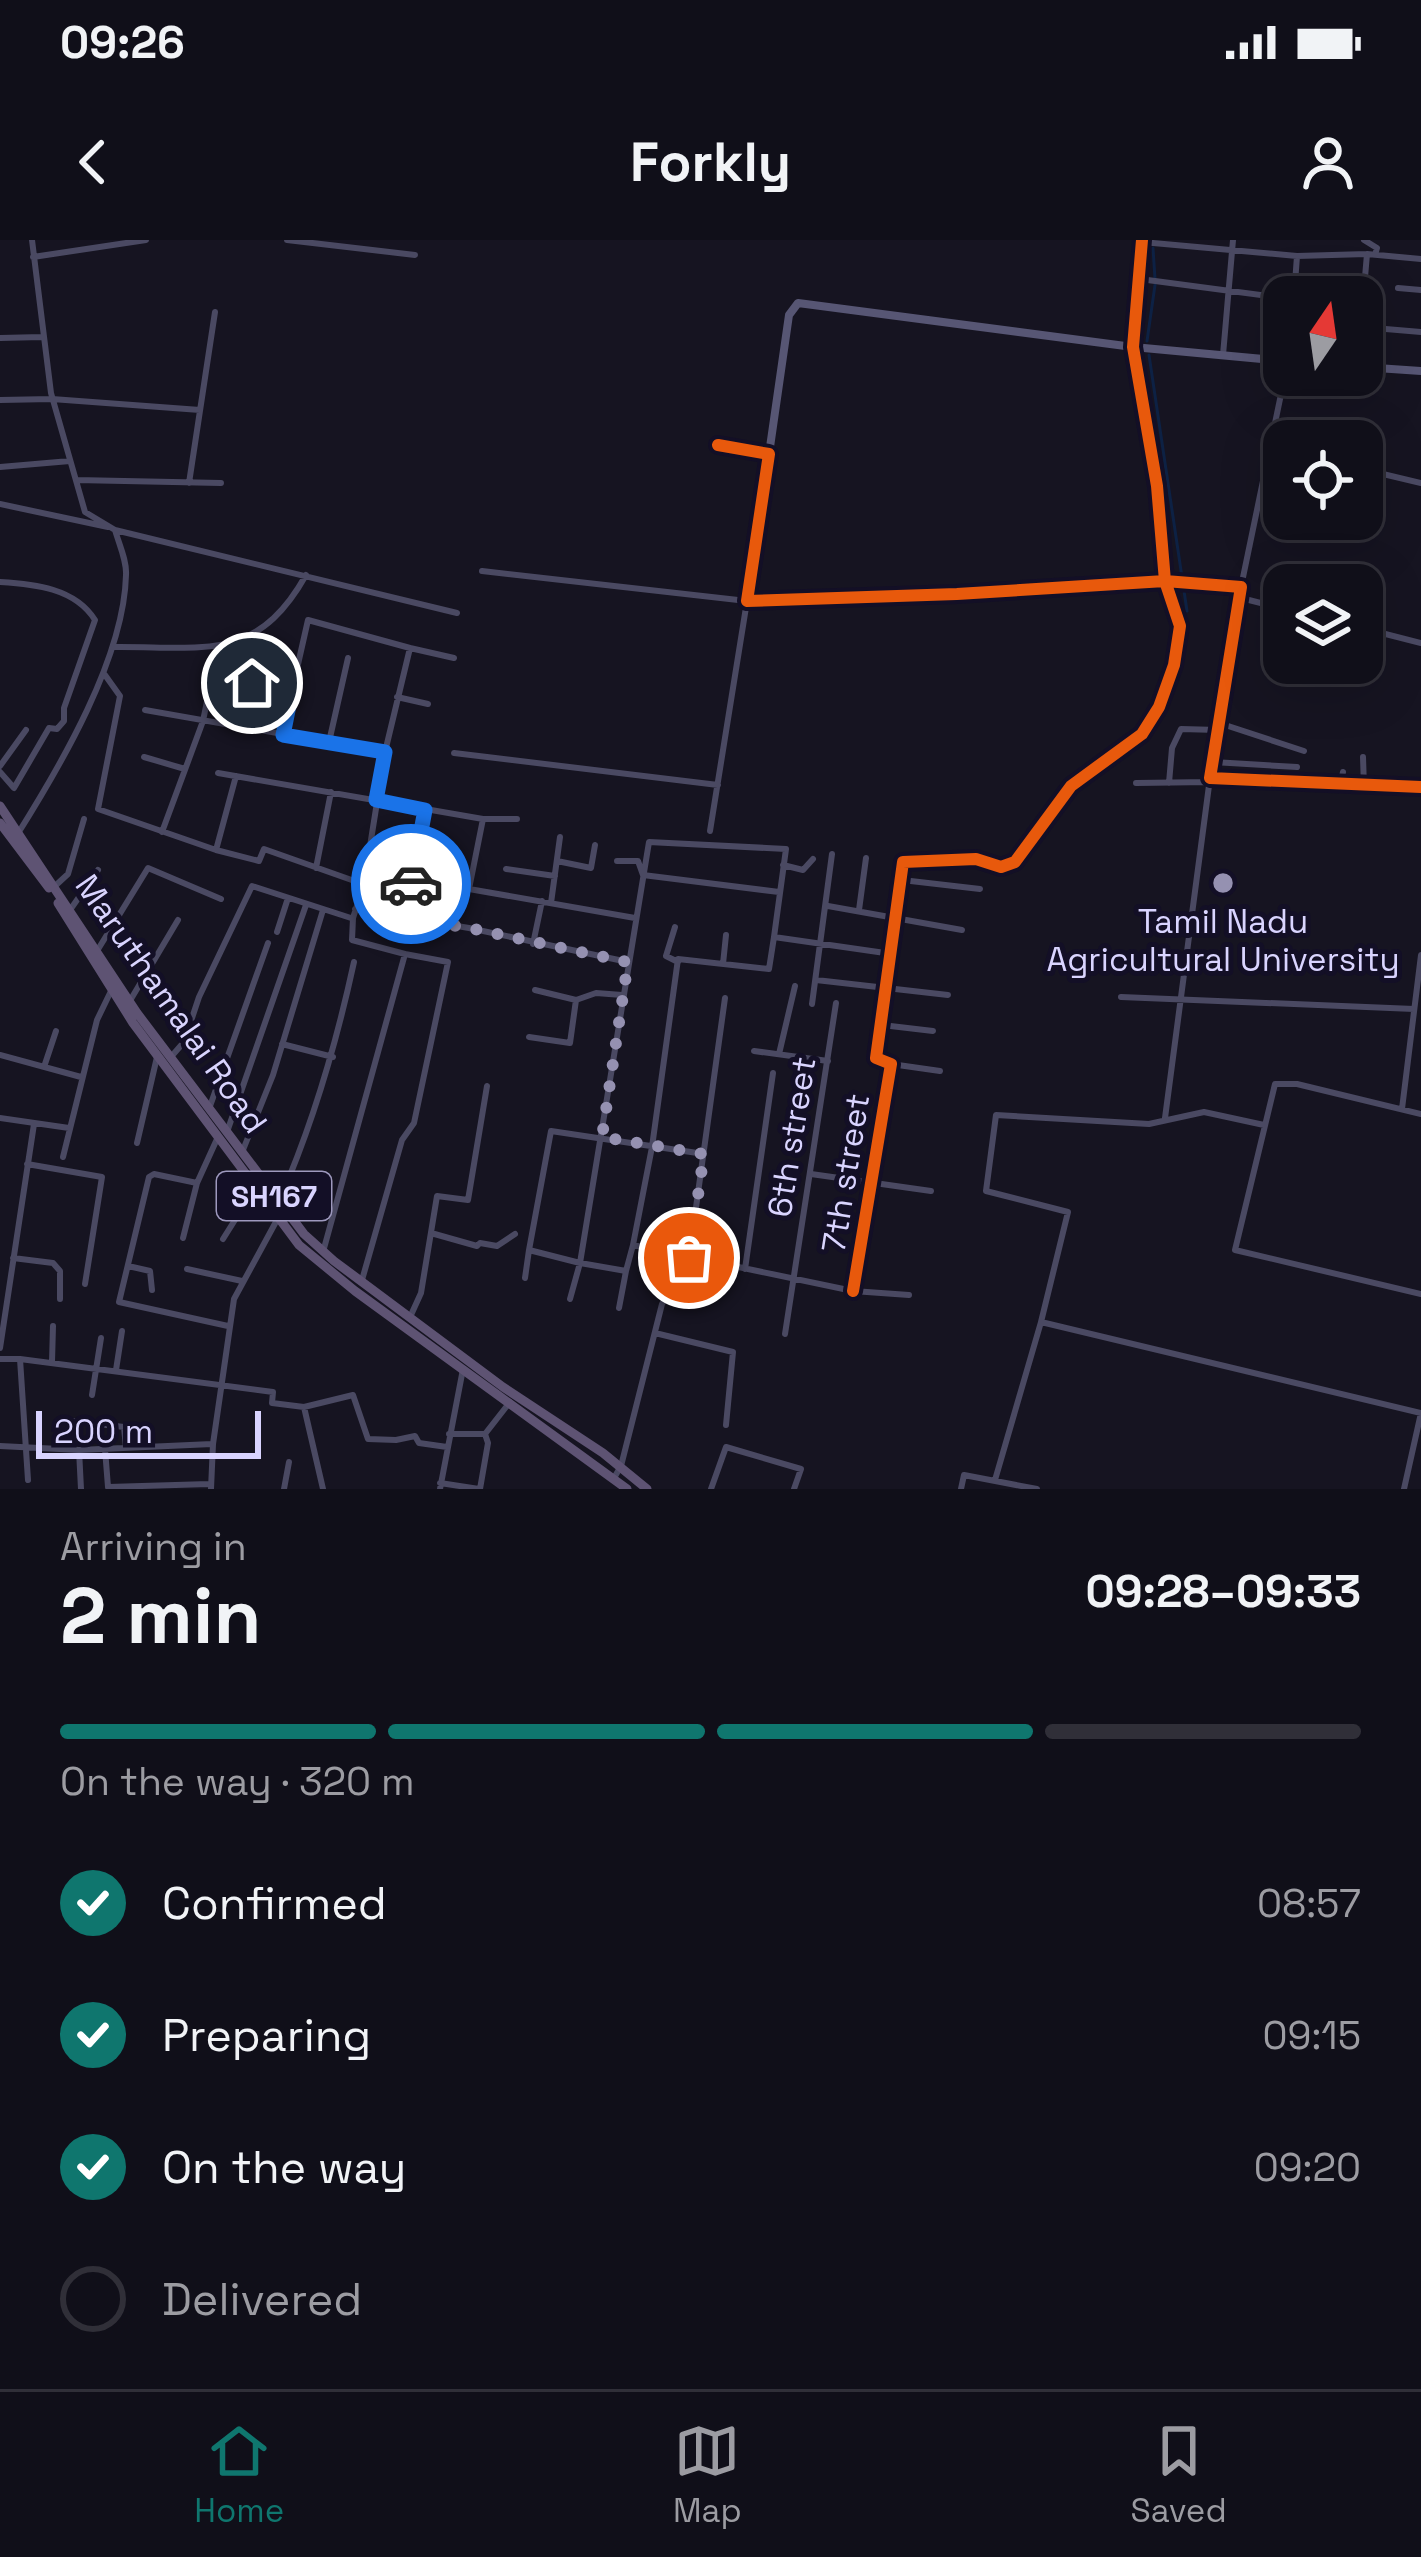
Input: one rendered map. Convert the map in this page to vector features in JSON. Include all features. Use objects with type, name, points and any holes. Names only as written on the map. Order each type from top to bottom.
[{"type":"main road","name":"Maruthamalai Road","points":[[0,806],[14,836],[158,1057],[242,1154],[278,1202],[281,1216],[322,1252],[411,1315],[510,1402],[627,1489]]},
{"type":"main road","name":"Maruthamalai Road","points":[[0,823],[55,886],[115,988],[209,1109],[255,1188],[326,1268],[621,1466],[646,1489]]},
{"type":"street","points":[[14,836],[105,675],[127,571],[114,529],[85,512],[52,399],[32,240]]},
{"type":"street","points":[[33,257],[146,240]]},
{"type":"street","points":[[286,240],[415,255]]},
{"type":"street","points":[[1222,355],[1233,240]]},
{"type":"street","points":[[1364,240],[1377,248],[1368,276]]},
{"type":"street","points":[[903,862],[976,859],[1009,866],[1071,785],[1142,734],[1160,707],[1180,626],[1133,347],[1142,241],[1297,256],[1421,259]]},
{"type":"street","points":[[1296,276],[1297,256]]},
{"type":"street","points":[[1140,279],[1263,296]]},
{"type":"street","points":[[1398,287],[1421,290]]},
{"type":"street","points":[[710,831],[789,315],[798,303],[1263,360]]},
{"type":"street","points":[[189,483],[215,312]]},
{"type":"street","points":[[1383,329],[1421,332]]},
{"type":"street","points":[[0,338],[42,337]]},
{"type":"street","points":[[1383,368],[1421,371]]},
{"type":"street","points":[[0,400],[200,410]]},
{"type":"street","points":[[718,445],[769,454]]},
{"type":"street","points":[[0,467],[70,461]]},
{"type":"street","points":[[1383,474],[1421,483]]},
{"type":"street","points":[[1165,1118],[1218,727],[1263,476]]},
{"type":"street","points":[[76,480],[221,483]]},
{"type":"street","points":[[0,504],[457,614]]},
{"type":"street","points":[[482,571],[747,601],[1176,582],[1241,586]]},
{"type":"street","points":[[114,647],[237,644],[262,631],[279,614],[306,575]]},
{"type":"street","points":[[0,582],[44,585],[88,609],[94,620],[64,708],[64,721],[57,729],[50,728],[14,788],[0,769],[26,730]]},
{"type":"street","points":[[1239,598],[1263,604]]},
{"type":"street","points":[[283,735],[308,620],[454,658]]},
{"type":"street","points":[[1383,633],[1421,643]]},
{"type":"street","points":[[162,832],[202,721],[218,647]]},
{"type":"street","points":[[361,1281],[402,1140],[414,1123],[448,962],[351,944],[385,752],[410,648]]},
{"type":"street","points":[[329,742],[348,658]]},
{"type":"street","points":[[105,675],[120,696],[98,808],[216,850],[259,861],[264,849],[364,884]]},
{"type":"street","points":[[212,675],[292,691]]},
{"type":"street","points":[[397,698],[428,704]]},
{"type":"street","points":[[145,710],[385,752]]},
{"type":"street","points":[[1169,783],[1172,748],[1181,730],[1218,727],[1304,752]]},
{"type":"street","points":[[454,753],[718,785]]},
{"type":"street","points":[[144,757],[185,769]]},
{"type":"street","points":[[1363,757],[1364,787]]},
{"type":"street","points":[[1213,762],[1297,767]]},
{"type":"street","points":[[1340,786],[1342,772]]},
{"type":"street","points":[[218,773],[483,819],[518,819]]},
{"type":"street","points":[[216,850],[236,776]]},
{"type":"street","points":[[1136,783],[1210,780],[1421,787]]},
{"type":"street","points":[[316,868],[331,792]]},
{"type":"street","points":[[404,918],[425,810]]},
{"type":"street","points":[[55,886],[68,874],[84,819]]},
{"type":"street","points":[[469,890],[483,819]]},
{"type":"street","points":[[533,944],[555,876],[560,837]]},
{"type":"street","points":[[570,1299],[602,1137],[649,842],[786,848],[769,970],[678,962],[666,956],[675,927]]},
{"type":"street","points":[[557,861],[591,868],[595,844]]},
{"type":"street","points":[[812,1004],[832,854]]},
{"type":"street","points":[[859,910],[866,858]]},
{"type":"street","points":[[784,865],[803,870],[813,859]]},
{"type":"street","points":[[617,861],[638,861],[643,875]]},
{"type":"street","name":"7th street","points":[[854,1291],[891,1064],[876,1058],[903,862]]},
{"type":"street","points":[[96,951],[148,868],[221,899]]},
{"type":"street","points":[[506,869],[555,876]]},
{"type":"street","points":[[70,910],[98,870]]},
{"type":"street","points":[[643,875],[779,892]]},
{"type":"street","points":[[902,880],[980,889]]},
{"type":"street","points":[[411,882],[635,918]]},
{"type":"street","points":[[170,1058],[184,1042],[252,886],[323,910],[469,928],[628,962]]},
{"type":"street","points":[[277,932],[288,898]]},
{"type":"street","points":[[183,1238],[196,1184],[223,1133],[306,905]]},
{"type":"street","points":[[828,906],[962,930]]},
{"type":"street","points":[[242,1154],[323,910]]},
{"type":"street","points":[[129,1001],[178,920]]},
{"type":"street","points":[[723,964],[726,935]]},
{"type":"street","points":[[774,937],[892,955]]},
{"type":"street","points":[[209,1109],[268,943]]},
{"type":"street","points":[[322,1252],[405,954]]},
{"type":"street","points":[[1402,1109],[1421,955]]},
{"type":"street","points":[[278,1202],[310,1132],[333,1058],[354,962]]},
{"type":"street","points":[[619,1308],[652,1147],[678,962]]},
{"type":"street","points":[[816,980],[948,995]]},
{"type":"street","points":[[779,1054],[795,986]]},
{"type":"street","points":[[63,1157],[97,1020],[115,988]]},
{"type":"street","points":[[535,990],[576,1000],[596,993],[622,995]]},
{"type":"street","points":[[1121,997],[1414,1009]]},
{"type":"street","points":[[614,1478],[662,1304],[689,1258],[725,998]]},
{"type":"street","points":[[529,1037],[569,1043],[576,1000]]},
{"type":"street","name":"6th street","points":[[784,1334],[836,1004]]},
{"type":"street","points":[[882,1025],[933,1031]]},
{"type":"street","points":[[44,1067],[56,1031]]},
{"type":"street","points":[[282,1044],[333,1058]]},
{"type":"street","points":[[754,1051],[828,1061]]},
{"type":"street","points":[[0,1055],[81,1077]]},
{"type":"street","points":[[137,1144],[158,1057]]},
{"type":"street","points":[[891,1064],[940,1071]]},
{"type":"street","points":[[745,1269],[772,1073]]},
{"type":"street","points":[[1421,1114],[1279,1082],[1274,1085],[1235,1250],[1421,1294]]},
{"type":"street","points":[[411,1315],[421,1293],[437,1196],[468,1200],[487,1086]]},
{"type":"street","points":[[995,1480],[1068,1212],[986,1191],[996,1115],[1149,1124],[1204,1112],[1264,1125]]},
{"type":"street","points":[[0,1118],[69,1128]]},
{"type":"street","points":[[0,1348],[34,1124]]},
{"type":"street","points":[[525,1278],[551,1131],[704,1154]]},
{"type":"street","points":[[27,1164],[102,1177],[85,1284]]},
{"type":"street","points":[[811,1174],[931,1191]]},
{"type":"street","points":[[196,1184],[151,1175],[119,1302],[228,1326]]},
{"type":"street","points":[[223,1239],[255,1188]]},
{"type":"street","points":[[105,1449],[108,1486],[210,1487],[228,1326],[242,1281],[281,1216]]},
{"type":"street","points":[[430,1233],[477,1246],[497,1246],[515,1234]]},
{"type":"street","points":[[633,1245],[854,1291],[909,1295]]},
{"type":"street","points":[[529,1250],[626,1271]]},
{"type":"street","points":[[13,1258],[53,1263],[60,1271],[59,1299]]},
{"type":"street","points":[[128,1266],[150,1271],[152,1290]]},
{"type":"street","points":[[187,1269],[242,1281]]},
{"type":"street","points":[[1041,1322],[1421,1413],[1404,1489]]},
{"type":"street","points":[[52,1361],[53,1325]]},
{"type":"street","points":[[116,1370],[122,1331]]},
{"type":"street","points":[[655,1333],[733,1352],[726,1425]]},
{"type":"street","points":[[92,1395],[101,1338]]},
{"type":"street","points":[[0,1358],[273,1391],[272,1403],[304,1407],[353,1396],[368,1439],[415,1436],[419,1443],[447,1447]]},
{"type":"street","points":[[20,1359],[28,1480]]},
{"type":"street","points":[[465,1364],[440,1486],[479,1489],[488,1443],[485,1434]]},
{"type":"street","points":[[485,1434],[510,1402]]},
{"type":"street","points":[[304,1407],[323,1489]]},
{"type":"street","points":[[63,1420],[124,1427],[126,1448]]},
{"type":"street","points":[[449,1433],[485,1434]]},
{"type":"street","points":[[0,1446],[79,1450],[213,1444]]},
{"type":"street","points":[[711,1489],[726,1447],[801,1469],[794,1489]]},
{"type":"street","points":[[79,1450],[81,1489]]},
{"type":"street","points":[[284,1489],[289,1462]]},
{"type":"street","points":[[961,1489],[964,1474],[1037,1489]]},
{"type":"waterway","points":[[1153,248],[1155,279]]},
{"type":"waterway","points":[[1147,341],[1155,285]]},
{"type":"waterway","points":[[1149,355],[1187,611]]},
{"type":"cycle path","points":[[853,1291],[891,1064],[876,1058],[903,862],[976,859],[1001,867],[1015,862],[1071,786],[1142,734],[1159,707],[1174,665],[1180,626],[1165,581],[1157,486],[1133,347],[1142,240]]},
{"type":"cycle path","points":[[718,445],[769,454],[747,601],[1165,581],[1241,587],[1210,778],[1421,787]]},
{"type":"way so far","points":[[411,884],[404,918],[628,962],[602,1137],[704,1154],[689,1258]]},
{"type":"place","name":"Tamil Nadu Agricultural University","points":[[1223,883]]},
{"type":"route","points":[[252,683],[292,691],[283,735],[385,752],[376,800],[425,810],[411,884]]}]
